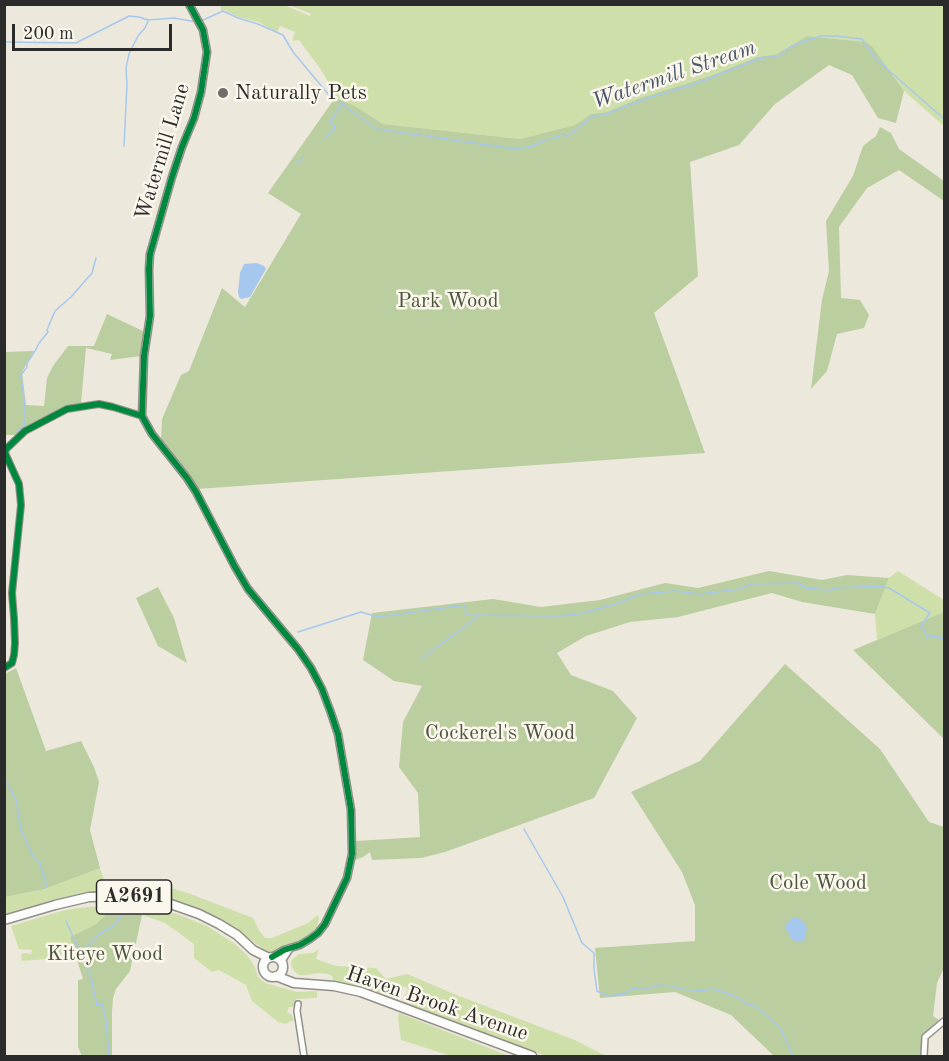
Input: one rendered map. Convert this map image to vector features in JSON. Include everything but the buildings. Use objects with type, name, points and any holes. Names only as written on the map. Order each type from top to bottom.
[{"type":"main road","name":"A2691","points":[[4,920],[89,897],[125,896],[162,901],[199,914],[237,935],[253,950],[264,968]]},
{"type":"main road","name":"A2691","points":[[253,950],[271,957]]},
{"type":"main road","points":[[282,965],[280,973],[276,976],[268,975],[264,968],[265,961],[271,957],[278,958],[294,983]]},
{"type":"main road","name":"Haven Brook Avenue","points":[[276,976],[294,983],[330,986],[361,992],[532,1056]]},
{"type":"street","name":"Watermill Lane","points":[[142,416],[144,356],[150,316],[149,261],[172,177],[194,118],[201,92],[207,52],[203,30],[189,4]]},
{"type":"street","points":[[4,668],[12,663],[14,655],[12,593],[21,505],[19,484],[5,453],[6,449],[25,431],[67,409],[99,404],[142,416],[152,434],[196,492],[234,567],[248,589],[311,668],[332,713],[338,734],[351,810],[352,854],[347,878],[322,928],[310,939],[271,957]]},
{"type":"street","points":[[282,965],[290,948]]},
{"type":"street","points":[[298,1004],[304,1056]]},
{"type":"street","points":[[290,1010],[297,1011]]},
{"type":"street","points":[[924,1056],[925,1037],[945,1021]]},
{"type":"green space","points":[[221,5],[284,5],[310,16],[311,14],[289,5],[944,5],[944,126],[904,91],[872,46],[866,42],[807,36],[777,54],[757,57],[710,76],[637,99],[607,112],[591,114],[575,125],[520,139],[383,124],[355,106],[335,98],[334,91],[299,40],[292,41],[295,32],[280,26],[277,33],[259,22],[238,17],[225,10],[221,11]]},
{"type":"green space","name":"Park Wood","points":[[807,36],[866,42],[872,46],[904,91],[896,123],[878,118],[852,75],[829,65],[775,104],[739,145],[690,162],[698,276],[654,313],[705,453],[197,489],[161,441],[162,419],[181,375],[189,371],[222,288],[245,307],[301,214],[268,193],[335,98],[355,106],[383,124],[520,139],[575,125],[591,114],[607,112],[637,99],[710,76],[757,57],[777,54]]},
{"type":"green space","points":[[880,127],[891,133],[899,149],[944,181],[944,201],[899,170],[867,188],[839,227],[841,298],[860,300],[869,315],[864,328],[837,334],[827,371],[811,389],[822,300],[829,271],[826,221],[853,176],[863,146],[876,136]]},
{"type":"green space","points":[[107,314],[145,332],[141,356],[110,360],[112,354],[86,348],[81,403],[56,411],[26,426],[16,435],[5,435],[5,352],[34,351],[22,372],[26,405],[44,406],[47,378],[53,366],[68,346],[94,346]]},
{"type":"green space","name":"Cockerel's Wood","points":[[769,571],[822,580],[847,575],[889,578],[875,614],[802,602],[772,593],[678,617],[630,622],[586,636],[557,653],[571,675],[613,691],[637,718],[594,798],[445,852],[421,858],[372,860],[370,852],[355,860],[356,841],[420,837],[418,793],[399,767],[403,722],[422,686],[394,681],[363,660],[372,613],[493,599],[541,607],[600,600],[665,583],[698,588]]},
{"type":"green space","points":[[898,571],[944,600],[944,612],[877,640],[875,614],[889,578]]},
{"type":"green space","points":[[158,587],[174,618],[187,663],[158,646],[136,598]]},
{"type":"green space","points":[[944,612],[944,739],[853,650]]},
{"type":"green space","name":"Cole Wood","points":[[785,664],[880,749],[929,822],[944,827],[944,968],[937,983],[933,1016],[939,1020],[921,1036],[921,1056],[774,1056],[731,1015],[675,992],[600,998],[595,948],[695,941],[695,905],[682,872],[631,792],[700,761]]},
{"type":"green space","name":"Kiteye Wood","points":[[16,668],[46,751],[81,741],[94,767],[99,782],[90,830],[100,868],[45,889],[5,897],[5,674]]},
{"type":"green space","points":[[100,868],[104,880],[139,882],[168,887],[253,918],[265,938],[272,938],[308,923],[318,915],[317,928],[299,941],[268,952],[221,919],[200,909],[162,897],[124,892],[88,893],[53,900],[5,915],[5,897],[45,889]]},
{"type":"green space","points":[[124,904],[142,905],[177,914],[207,926],[235,944],[247,955],[258,977],[265,983],[297,992],[317,991],[317,998],[296,999],[296,1005],[289,1007],[287,1012],[294,1020],[285,1024],[278,1022],[252,1001],[246,985],[219,970],[212,972],[194,958],[194,944],[165,923],[126,909],[111,909],[96,924],[70,937],[73,947],[56,958],[22,961],[22,954],[31,954],[32,950],[19,949],[11,926],[77,908]]},
{"type":"green space","name":"Kiteye Wood","points":[[111,909],[126,909],[142,915],[130,971],[116,989],[113,998],[112,1056],[82,1056],[78,1047],[78,980],[83,979],[70,937],[96,924]]},
{"type":"green space","points":[[319,949],[316,959],[336,966],[376,968],[386,979],[407,974],[575,1040],[606,1056],[546,1056],[403,1002],[408,989],[404,986],[398,1000],[364,987],[334,981],[328,974],[299,975],[294,971],[291,965],[292,960],[299,954],[313,953]]},
{"type":"green space","points":[[399,1013],[509,1056],[451,1056],[401,1040]]},
{"type":"water","points":[[257,263],[266,269],[250,297],[241,299],[238,292],[240,273],[244,264]]},
{"type":"water","points":[[793,917],[801,919],[806,925],[806,940],[794,942],[787,932],[785,926]]},
{"type":"waterway","name":"Watermill Stream","points":[[201,21],[223,11],[283,35],[293,52],[329,95],[377,129],[516,149],[533,146],[560,135],[568,136],[593,116],[603,115],[692,85],[759,59],[778,57],[790,47],[822,36],[862,39],[876,59],[944,119]]},
{"type":"waterway","name":"Watermill Stream","points":[[4,42],[76,43],[129,16],[148,20],[174,18],[197,22]]},
{"type":"waterway","points":[[124,146],[126,68],[129,54],[148,21]]},
{"type":"waterway","points":[[324,138],[335,127],[330,121],[342,104]]},
{"type":"waterway","points":[[297,164],[303,158]]},
{"type":"waterway","points":[[21,379],[27,363],[48,332],[55,311],[92,273],[96,258]]},
{"type":"waterway","points":[[18,431],[25,422],[22,383]]},
{"type":"waterway","points":[[298,632],[361,612],[378,617],[465,605],[466,615],[560,616],[583,613],[619,603],[640,594],[675,591],[701,594],[739,589],[752,584],[798,583],[806,588],[828,590],[879,586],[889,588],[930,613],[922,625],[927,637],[931,635],[944,638]]},
{"type":"waterway","points":[[421,659],[480,615]]},
{"type":"waterway","points":[[4,778],[16,800],[21,830],[33,856],[40,863],[47,887]]},
{"type":"waterway","points":[[524,829],[563,897],[582,943],[594,953],[597,991],[608,996],[624,994],[634,988],[650,988],[659,985],[699,991],[714,989],[737,997],[748,1005],[753,1004],[772,1020],[780,1028],[793,1056]]},
{"type":"waterway","points":[[109,1056],[102,1004],[97,1005],[91,977],[81,954],[98,935],[113,926],[129,907]]},
{"type":"waterway","points":[[66,921],[81,954]]},
{"type":"cycle path","points":[[189,4],[203,30],[207,52],[201,92],[194,118],[172,177],[150,254],[150,316],[144,356],[142,416],[152,434],[196,492],[248,589],[311,668],[322,689],[338,734],[351,810],[352,854],[347,878],[325,924],[310,939],[272,957]]},
{"type":"cycle path","points":[[4,668],[12,663],[14,655],[12,593],[21,505],[19,484],[5,453],[6,449],[25,431],[67,409],[99,404],[142,416]]},
{"type":"place","name":"Naturally Pets","points":[[223,93]]}]
